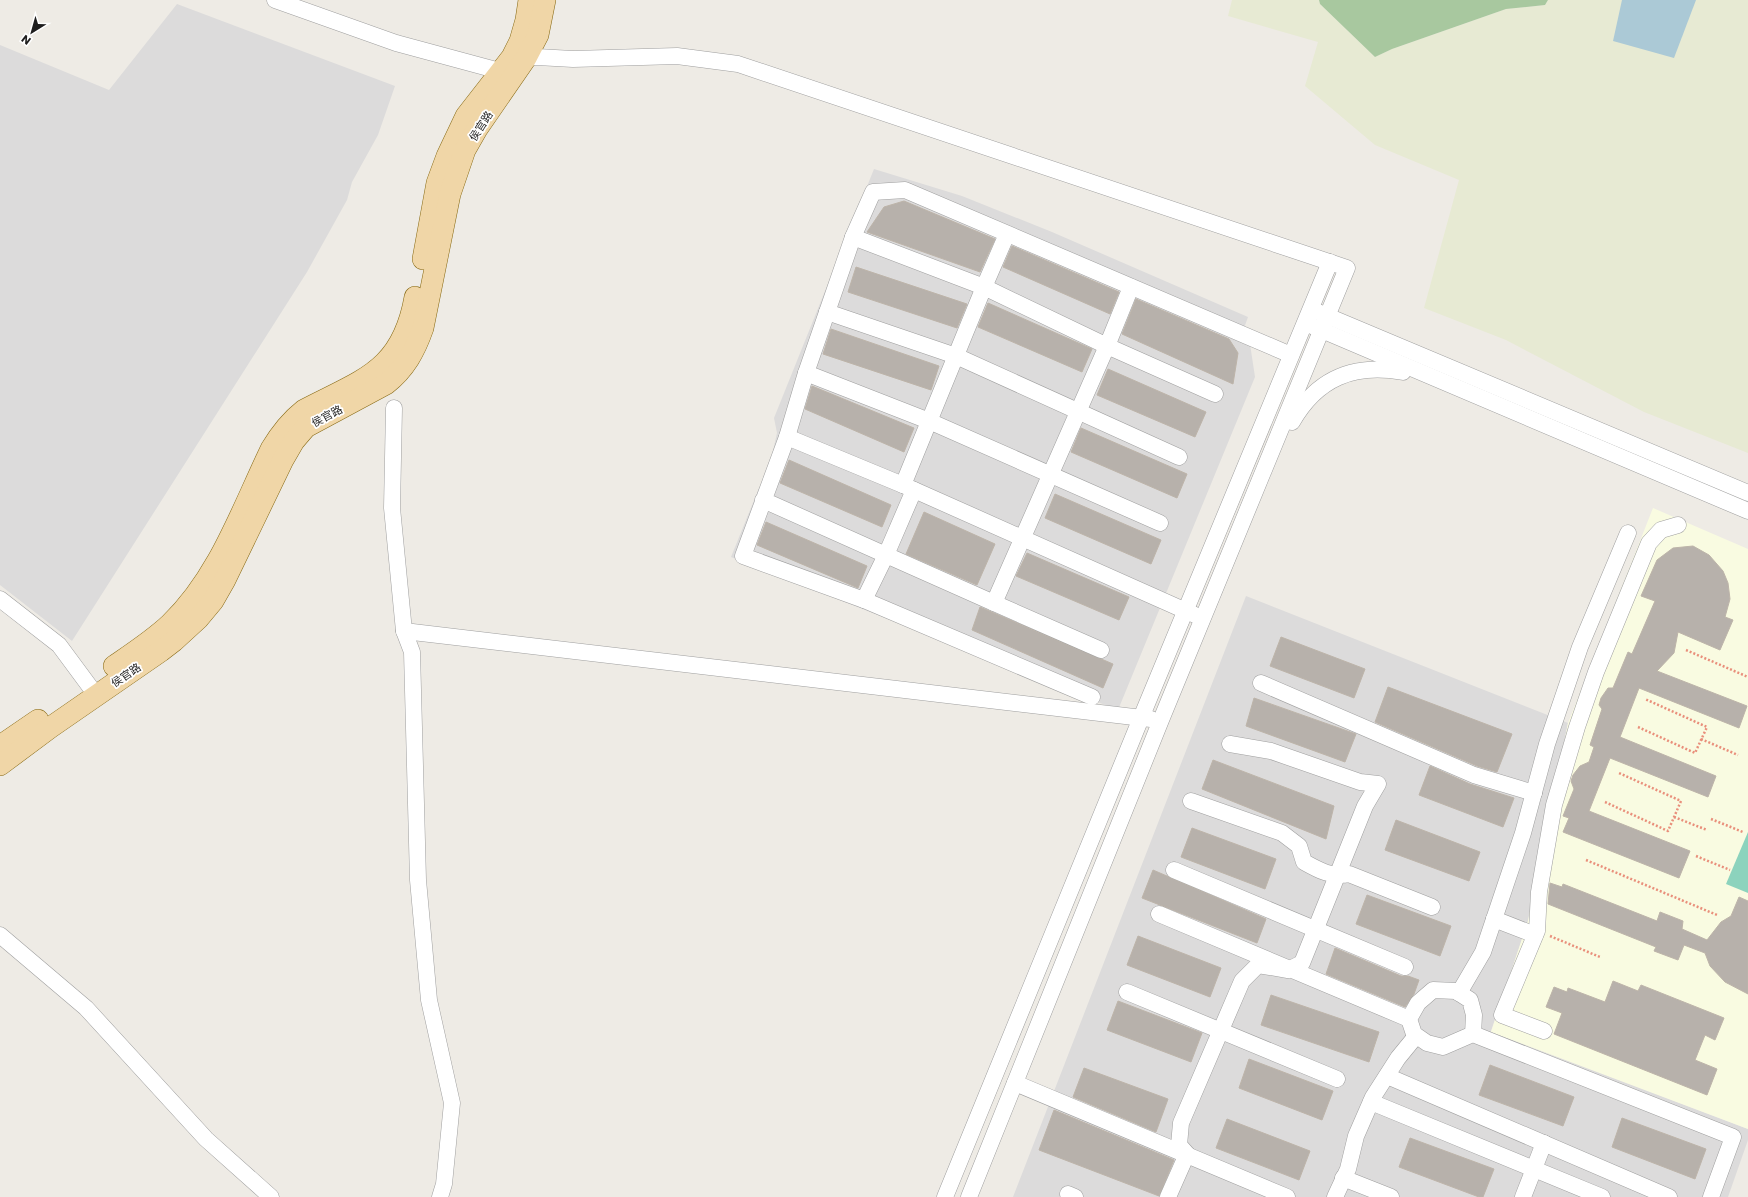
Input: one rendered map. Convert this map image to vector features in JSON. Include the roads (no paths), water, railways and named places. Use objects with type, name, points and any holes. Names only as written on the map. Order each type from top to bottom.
[{"type":"main road","name":"侯官路","points":[[0,765],[156,636],[174,620],[198,593],[231,536],[271,449],[279,436],[294,418],[304,410],[378,370],[390,359],[399,346],[406,333],[414,304],[437,183],[466,116],[503,70],[520,41],[526,20],[529,0]]},
{"type":"main road","name":"侯官路","points":[[0,746],[174,642],[198,619],[213,601],[236,560],[283,460],[294,442],[306,427],[386,384],[406,365],[417,347],[423,328],[450,194],[465,150],[477,129],[526,58],[538,35],[545,0]]},
{"type":"street","points":[[275,0],[396,43],[496,70],[503,70],[526,58],[677,56],[738,64],[1347,268],[1161,720],[968,1197]]},
{"type":"street","points":[[1092,697],[864,600],[743,556],[787,437],[806,373],[853,237],[873,192],[906,190],[1291,356]]},
{"type":"street","points":[[864,600],[886,555],[909,488],[929,421],[1007,234]]},
{"type":"street","points":[[853,237],[984,287],[1107,346],[1215,394]]},
{"type":"street","points":[[946,1197],[1185,610],[1330,262]]},
{"type":"street","points":[[994,603],[1132,287]]},
{"type":"street","points":[[827,312],[956,356],[1179,457]]},
{"type":"street","points":[[1308,316],[1748,493]]},
{"type":"street","points":[[1325,323],[1431,377],[1748,511]]},
{"type":"street","points":[[1268,461],[1298,410],[1312,394],[1327,382],[1358,370],[1369,368],[1381,368],[1431,377]]},
{"type":"street","points":[[806,373],[929,421],[1160,523]]},
{"type":"street","points":[[394,408],[392,508],[404,631],[412,652],[418,880],[429,1000],[452,1103],[444,1184],[440,1197]]},
{"type":"street","points":[[787,437],[909,488],[1204,618]]},
{"type":"street","points":[[763,500],[1101,650]]},
{"type":"street","points":[[1544,1031],[1502,1015],[1536,933],[1539,892],[1554,805],[1577,727],[1596,672],[1649,544],[1661,530],[1678,525]]},
{"type":"street","points":[[1459,993],[1483,952],[1523,833],[1555,721],[1580,646],[1628,532]]},
{"type":"street","points":[[0,599],[59,644],[92,690]]},
{"type":"street","points":[[404,631],[1161,720]]},
{"type":"street","points":[[1261,684],[1474,775],[1534,793]]},
{"type":"street","points":[[1555,721],[1577,727]]},
{"type":"street","points":[[1187,1154],[1178,1145],[1181,1123],[1242,981],[1258,965],[1290,969],[1302,964],[1365,806],[1378,784],[1360,782],[1271,751],[1230,744]]},
{"type":"street","points":[[1191,801],[1282,833],[1299,846],[1304,862],[1318,870],[1336,876],[1349,874],[1432,907]]},
{"type":"street","points":[[1174,870],[1405,967]]},
{"type":"street","points":[[1159,914],[1409,1019]]},
{"type":"street","points":[[1494,919],[1536,933]]},
{"type":"street","points":[[0,934],[86,1008],[206,1139],[271,1197]]},
{"type":"street","points":[[1473,1034],[1474,1015],[1470,1000],[1456,991],[1433,990],[1418,1003],[1409,1019],[1414,1034],[1427,1043],[1444,1047],[1473,1034],[1733,1137],[1711,1197]]},
{"type":"street","points":[[1126,992],[1337,1079]]},
{"type":"street","points":[[1335,1197],[1344,1178],[1356,1136],[1371,1102],[1398,1058],[1416,1036]]},
{"type":"street","points":[[1387,1076],[1669,1197]]},
{"type":"street","points":[[1015,1083],[1288,1197]]},
{"type":"street","points":[[1371,1102],[1602,1197]]},
{"type":"street","points":[[1523,1197],[1544,1143]]},
{"type":"street","points":[[1168,1197],[1187,1154]]},
{"type":"street","points":[[1344,1178],[1391,1197]]},
{"type":"water","points":[[1622,0],[1696,0],[1674,58],[1613,41]]}]
